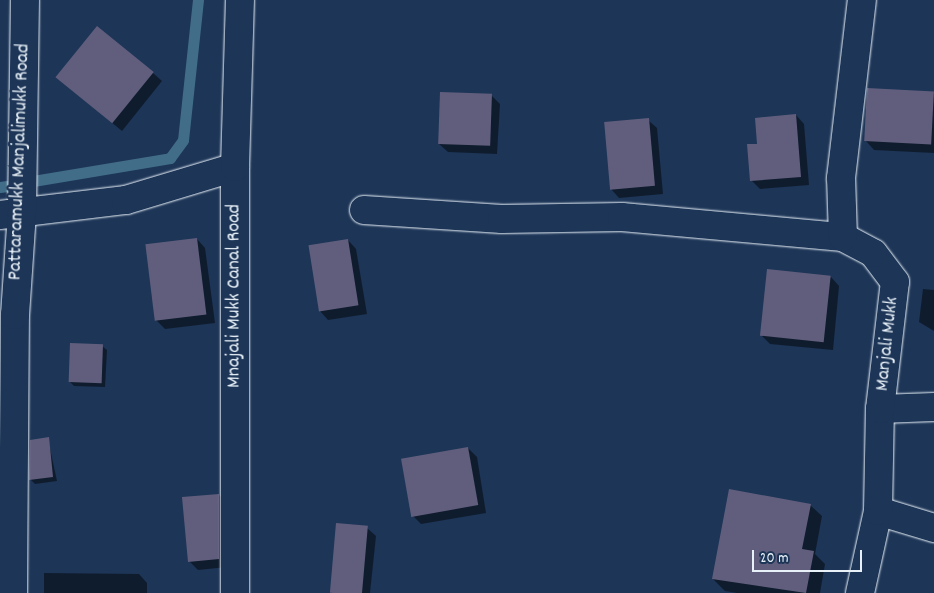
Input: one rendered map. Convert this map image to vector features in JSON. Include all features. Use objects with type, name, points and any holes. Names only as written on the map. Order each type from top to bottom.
[{"type":"street","name":"Pattaramukk Manjalimukk Road","points":[[13,593],[15,315],[11,214],[25,0]]},
{"type":"street","name":"Mnajali Mukk Canal Road","points":[[235,593],[235,167],[240,0]]},
{"type":"street","points":[[364,210],[502,219],[622,217],[843,237],[841,178],[862,0]]},
{"type":"street","points":[[11,214],[126,200],[235,167]]},
{"type":"street","name":"Manjali Mukk","points":[[843,237],[873,253],[895,282],[880,409],[878,511],[860,593]]},
{"type":"street","points":[[880,409],[934,407]]},
{"type":"street","points":[[878,511],[934,528]]},
{"type":"building","points":[[97,26],[154,72],[112,123],[55,77]]},
{"type":"building","points":[[867,88],[934,92],[931,144],[864,141]]},
{"type":"building","points":[[440,92],[492,94],[490,146],[438,144]]},
{"type":"building","points":[[796,114],[801,177],[750,181],[747,144],[757,144],[755,118]]},
{"type":"building","points":[[649,118],[655,186],[610,190],[604,122]]},
{"type":"building","points":[[197,238],[206,314],[155,321],[145,244]]},
{"type":"building","points":[[348,239],[358,305],[319,311],[308,245]]},
{"type":"building","points":[[767,269],[831,276],[824,342],[760,336]]},
{"type":"building","points":[[70,343],[103,344],[102,383],[69,382]]},
{"type":"building","points":[[49,437],[53,477],[29,480],[30,440]]},
{"type":"building","points":[[468,447],[478,505],[411,517],[401,459]]},
{"type":"building","points":[[729,489],[811,504],[802,549],[814,551],[806,593],[712,579]]},
{"type":"building","points":[[219,494],[219,559],[188,562],[182,497]]},
{"type":"building","points":[[336,523],[368,526],[362,593],[330,593]]},
{"type":"waterway","points":[[33,181],[170,158],[183,140],[198,0]]},
{"type":"waterway","points":[[0,187],[7,186]]}]
